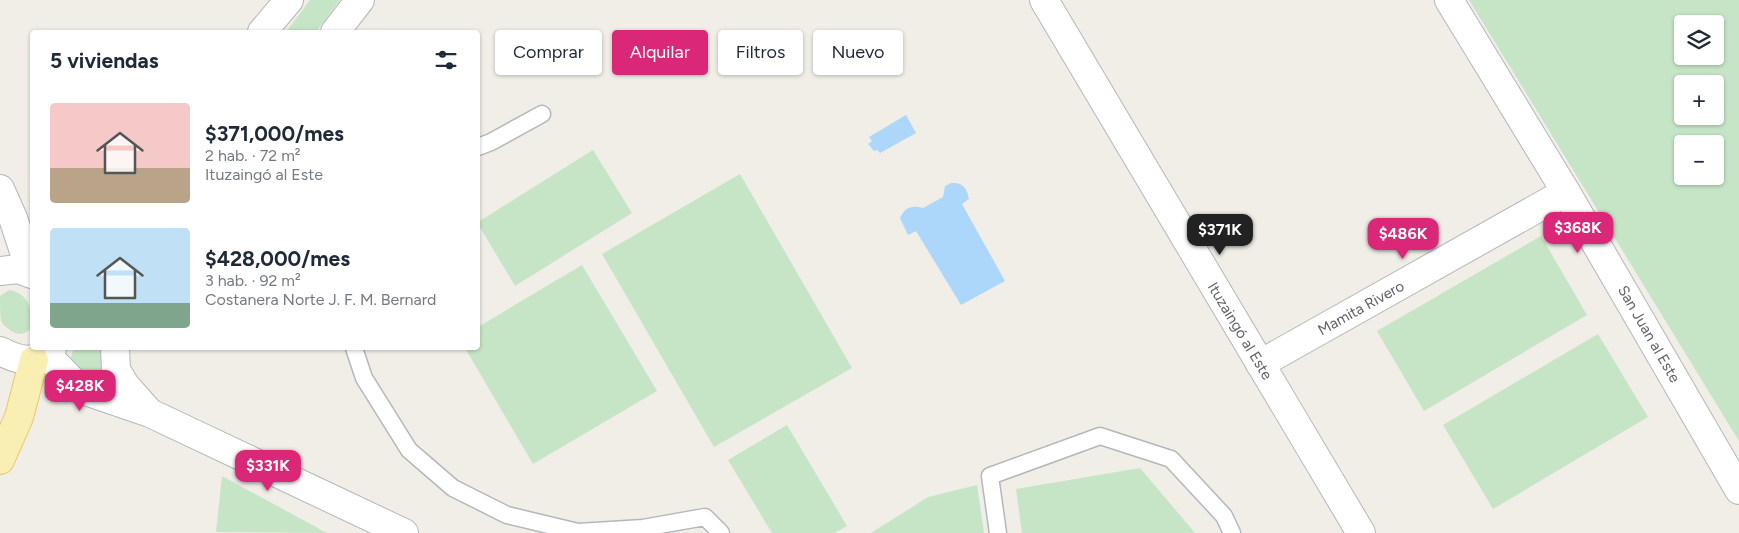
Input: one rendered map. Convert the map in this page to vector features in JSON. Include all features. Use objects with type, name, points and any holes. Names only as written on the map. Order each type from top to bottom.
[{"type":"main road","points":[[0,460],[44,354]]},
{"type":"street","points":[[264,30],[289,0]]},
{"type":"street","points":[[337,30],[360,0]]},
{"type":"street","name":"Ituzaingó al Este","points":[[1044,0],[1361,533]]},
{"type":"street","name":"San Juan al Este","points":[[1449,0],[1566,192],[1739,490]]},
{"type":"street","points":[[0,189],[13,218],[30,268]]},
{"type":"street","name":"Mamita Rivero","points":[[1260,364],[1566,192]]},
{"type":"street","points":[[0,271],[18,269],[30,273]]},
{"type":"street","points":[[115,350],[116,370],[125,385],[150,413]]},
{"type":"street","points":[[0,351],[15,359],[44,354],[80,389],[150,413],[404,533]]},
{"type":"lane","points":[[480,146],[542,114]]},
{"type":"lane","points":[[355,350],[364,378],[409,450],[453,488],[507,516],[578,532],[643,528],[705,518],[721,533]]},
{"type":"lane","points":[[998,533],[990,476],[1100,436],[1171,458],[1224,516],[1232,533]]},
{"type":"green space","points":[[310,0],[340,0],[318,30],[288,30]]},
{"type":"green space","points":[[1469,0],[1739,0],[1739,441]]},
{"type":"green space","points":[[593,150],[632,213],[515,286],[480,227],[480,221]]},
{"type":"green space","points":[[740,174],[852,368],[714,447],[602,254]]},
{"type":"green space","points":[[1541,236],[1587,315],[1424,411],[1377,331]]},
{"type":"green space","points":[[582,265],[657,391],[533,464],[466,350],[480,350],[480,326]]},
{"type":"green space","points":[[9,290],[25,298],[30,308],[30,329],[27,332],[15,333],[1,321],[0,296]]},
{"type":"green space","points":[[1598,334],[1648,417],[1493,509],[1443,425]]},
{"type":"green space","points":[[73,350],[108,350],[111,388],[68,368]]},
{"type":"green space","points":[[787,425],[847,526],[835,533],[772,533],[728,460]]},
{"type":"green space","points":[[1140,468],[1195,533],[1022,533],[1016,489]]},
{"type":"green space","points":[[222,476],[327,533],[216,532]]},
{"type":"green space","points":[[977,485],[984,533],[871,533],[928,497]]},
{"type":"water","points":[[906,115],[916,133],[880,153],[877,150],[874,151],[868,144],[872,141],[869,137]]},
{"type":"water","points":[[951,183],[959,184],[966,189],[969,199],[962,204],[1005,281],[961,305],[916,231],[908,235],[900,218],[904,211],[909,208],[923,208],[943,197],[945,186]]}]
